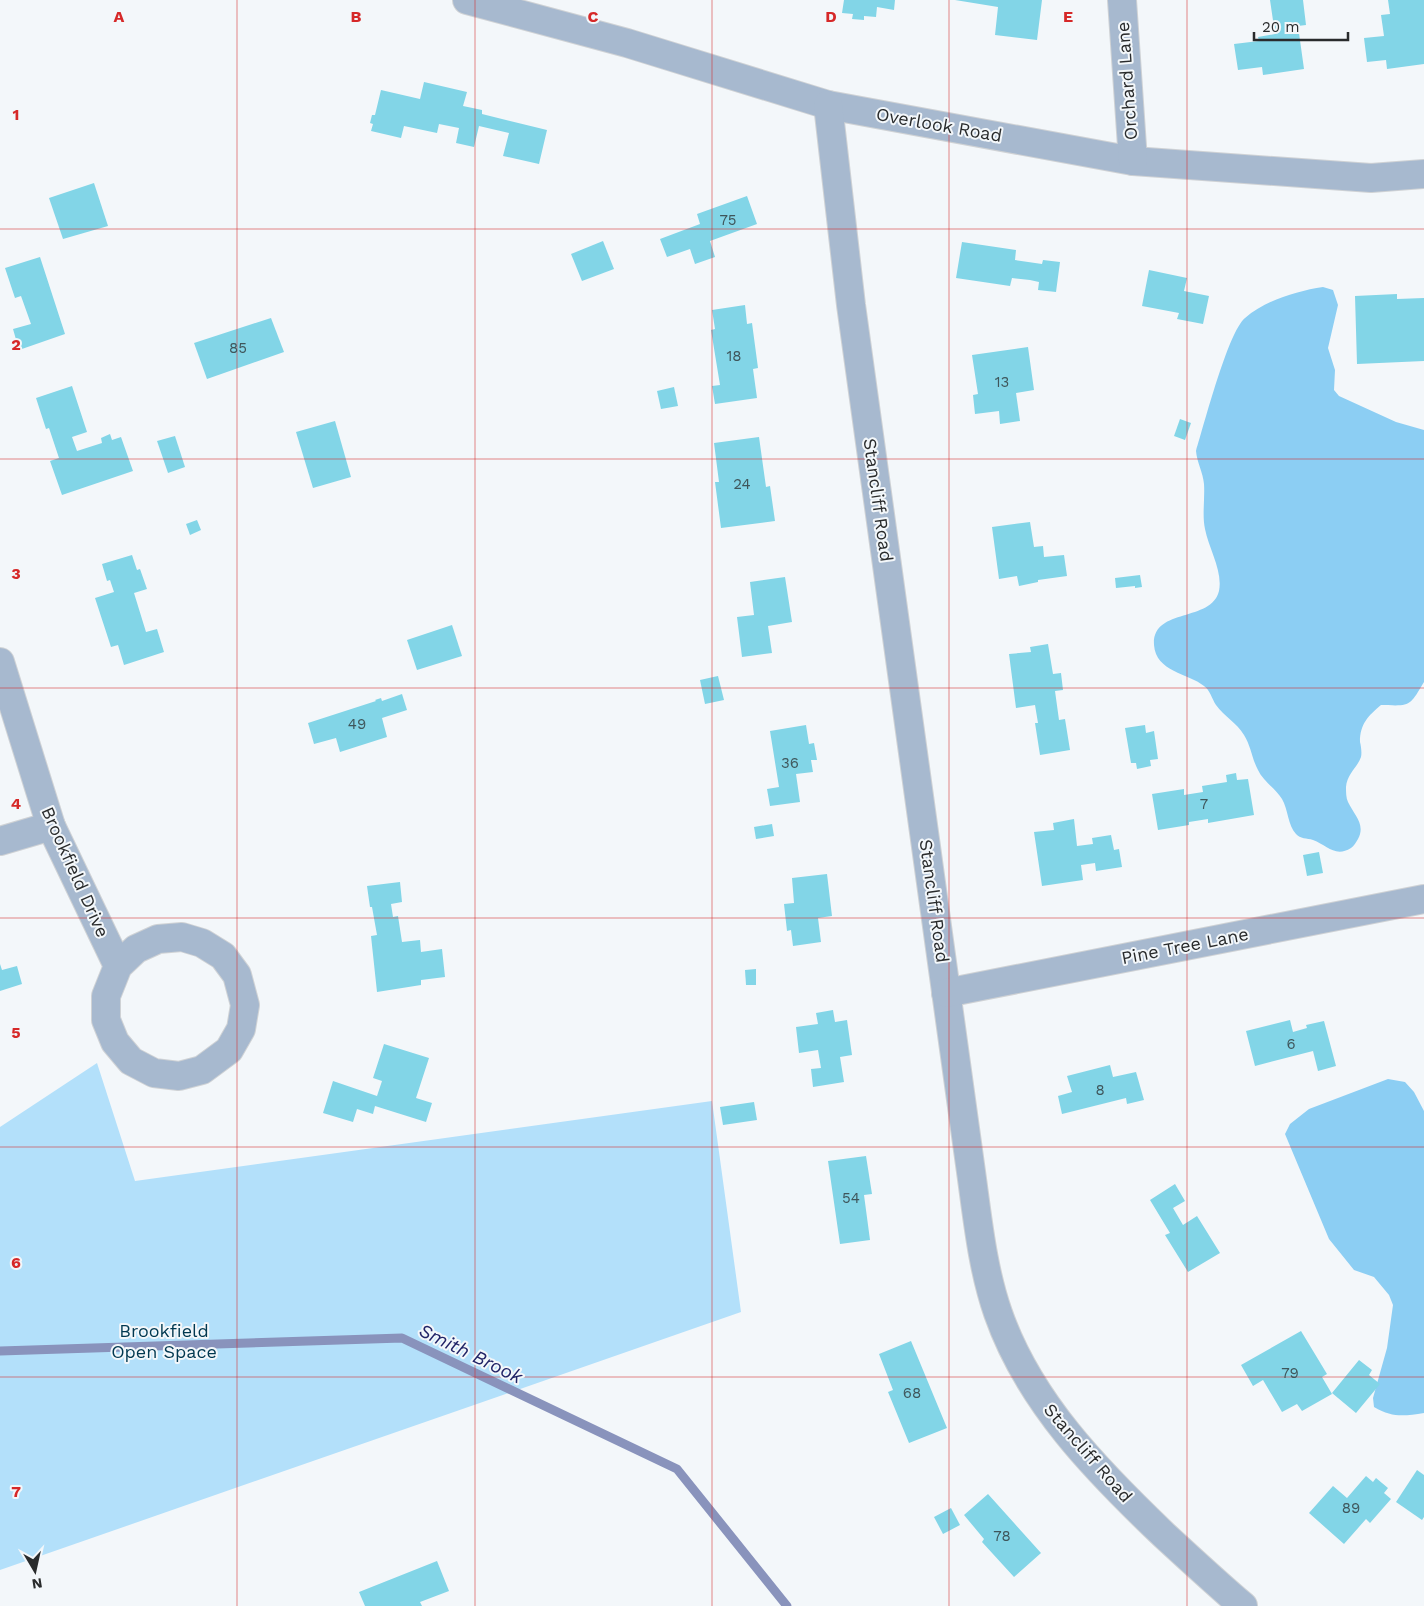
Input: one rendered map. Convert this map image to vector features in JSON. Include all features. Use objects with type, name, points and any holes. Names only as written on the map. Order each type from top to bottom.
[{"type":"street","name":"Overlook Road","points":[[467,0],[627,43],[828,105],[1133,161],[1371,178],[1424,174]]},
{"type":"street","name":"Orchard Lane","points":[[1122,0],[1133,161]]},
{"type":"street","name":"Stancliff Road","points":[[828,105],[851,305],[946,994],[979,1228],[998,1312],[1011,1344],[1044,1404],[1088,1458],[1137,1509],[1243,1606]]},
{"type":"street","name":"Brookfield Drive","points":[[0,662],[51,826],[118,966]]},
{"type":"street","points":[[0,841],[51,826]]},
{"type":"street","name":"Pine Tree Lane","points":[[946,994],[1424,899]]},
{"type":"street","points":[[182,937],[202,942],[223,956],[237,975],[245,1005],[241,1029],[229,1050],[202,1070],[178,1076],[154,1073],[131,1061],[115,1042],[106,1020],[106,996],[118,966],[136,949],[158,939],[182,937]]},
{"type":"green space","name":"Brookfield Open Space","points":[[97,1063],[135,1181],[712,1101],[741,1312],[0,1570],[0,1127]]},
{"type":"shaded area","points":[[1323,287],[1333,290],[1338,305],[1328,348],[1335,370],[1334,390],[1339,396],[1396,422],[1424,430],[1424,682],[1412,701],[1404,705],[1381,705],[1363,725],[1360,736],[1361,757],[1348,778],[1346,787],[1347,800],[1361,829],[1358,839],[1352,847],[1340,852],[1331,850],[1313,840],[1302,838],[1293,831],[1282,799],[1260,774],[1241,731],[1219,709],[1206,688],[1174,671],[1160,661],[1154,645],[1156,633],[1162,625],[1205,608],[1214,601],[1219,591],[1219,576],[1205,529],[1204,484],[1196,451],[1217,380],[1231,341],[1245,318],[1262,306],[1292,294]]},
{"type":"shaded area","points":[[1388,1079],[1405,1082],[1414,1092],[1424,1111],[1424,1413],[1404,1415],[1393,1415],[1374,1407],[1373,1398],[1387,1348],[1393,1305],[1389,1295],[1374,1277],[1354,1270],[1329,1239],[1285,1134],[1290,1124],[1309,1109]]},
{"type":"building","points":[[844,0],[895,0],[894,10],[877,7],[876,17],[864,16],[864,20],[852,19],[853,14],[842,13]]},
{"type":"building","points":[[955,0],[1042,0],[1037,40],[995,35],[998,7]]},
{"type":"building","points":[[1270,0],[1303,0],[1306,25],[1298,26],[1304,69],[1263,75],[1262,67],[1238,70],[1234,44],[1259,41],[1258,37],[1275,34]]},
{"type":"building","points":[[1388,0],[1424,0],[1424,64],[1387,69],[1386,60],[1367,62],[1364,38],[1384,36],[1381,15],[1390,14]]},
{"type":"building","points":[[424,82],[467,92],[463,106],[482,110],[482,114],[547,130],[539,164],[503,156],[509,133],[479,126],[474,147],[456,143],[459,128],[439,124],[437,133],[404,126],[401,138],[371,131],[373,124],[370,123],[372,115],[375,115],[381,90],[420,99]]},
{"type":"building","points":[[94,183],[108,226],[63,239],[49,198]]},
{"type":"building","points":[[747,196],[757,224],[710,241],[715,257],[695,264],[690,249],[667,257],[660,239],[700,224],[697,214]]},
{"type":"building","points":[[603,241],[614,269],[582,281],[571,254]]},
{"type":"building","points":[[962,242],[1016,250],[1015,260],[1042,264],[1043,260],[1060,262],[1056,292],[1038,290],[1039,282],[1030,280],[1012,278],[1010,286],[956,278]]},
{"type":"building","points":[[40,257],[65,334],[19,350],[13,329],[31,324],[21,296],[15,298],[5,268]]},
{"type":"building","points":[[1149,270],[1187,278],[1184,291],[1209,296],[1203,324],[1177,319],[1179,313],[1142,306]]},
{"type":"building","points":[[1397,294],[1397,299],[1424,298],[1424,361],[1357,364],[1355,296]]},
{"type":"building","points":[[745,305],[747,324],[752,323],[758,368],[753,369],[757,398],[715,404],[712,386],[720,385],[711,330],[715,329],[712,310]]},
{"type":"building","points":[[271,318],[284,352],[207,379],[194,343]]},
{"type":"building","points":[[1028,347],[1034,390],[1016,393],[1020,421],[1000,424],[999,411],[975,414],[973,395],[978,394],[972,355]]},
{"type":"building","points":[[72,386],[87,432],[72,437],[77,451],[102,443],[101,438],[110,434],[112,440],[121,437],[133,471],[62,495],[50,461],[59,458],[49,428],[46,429],[36,398]]},
{"type":"building","points":[[674,387],[678,406],[661,409],[657,391]]},
{"type":"building","points":[[1180,419],[1191,423],[1185,440],[1174,436]]},
{"type":"building","points":[[335,421],[351,477],[313,488],[296,432]]},
{"type":"building","points":[[175,436],[185,467],[168,473],[157,441]]},
{"type":"building","points":[[759,437],[766,487],[770,486],[775,521],[721,528],[715,482],[719,482],[714,443]]},
{"type":"building","points":[[197,520],[201,530],[190,535],[186,524]]},
{"type":"building","points":[[1030,522],[1034,547],[1043,546],[1044,557],[1064,555],[1067,576],[1038,580],[1038,582],[1019,586],[1017,576],[999,579],[992,527]]},
{"type":"building","points":[[132,555],[137,570],[140,569],[147,589],[134,593],[146,632],[157,629],[164,652],[124,665],[118,645],[111,647],[95,598],[114,592],[110,580],[107,581],[102,564]]},
{"type":"building","points":[[1140,575],[1142,587],[1116,588],[1115,578]]},
{"type":"building","points":[[785,577],[792,622],[768,626],[772,653],[742,657],[737,617],[754,615],[750,582]]},
{"type":"building","points":[[452,625],[462,656],[417,670],[407,640]]},
{"type":"building","points":[[1048,644],[1053,674],[1061,673],[1063,690],[1055,691],[1059,720],[1065,719],[1070,750],[1040,755],[1035,723],[1038,723],[1035,705],[1016,708],[1009,654],[1031,652],[1030,647]]},
{"type":"building","points":[[718,676],[724,700],[705,704],[700,680]]},
{"type":"building","points":[[402,694],[407,710],[382,718],[387,737],[340,752],[336,738],[314,744],[308,723],[381,698],[382,701]]},
{"type":"building","points":[[806,725],[809,744],[814,743],[817,760],[811,760],[813,772],[796,774],[800,802],[770,806],[767,789],[779,787],[770,731]]},
{"type":"building","points":[[1145,725],[1146,733],[1154,731],[1158,759],[1150,760],[1151,766],[1137,769],[1136,763],[1131,763],[1125,728]]},
{"type":"building","points":[[1236,773],[1237,780],[1248,779],[1254,815],[1208,823],[1208,819],[1189,822],[1189,825],[1158,830],[1152,794],[1184,789],[1184,795],[1203,792],[1202,786],[1227,782],[1226,775]]},
{"type":"building","points":[[1074,819],[1077,846],[1093,844],[1092,838],[1111,835],[1114,850],[1119,849],[1122,867],[1096,871],[1095,863],[1081,865],[1083,880],[1042,886],[1034,832],[1054,830],[1053,823]]},
{"type":"building","points":[[772,824],[774,836],[756,839],[754,827]]},
{"type":"building","points":[[1319,852],[1323,873],[1307,876],[1303,855]]},
{"type":"building","points":[[827,874],[832,916],[818,918],[821,942],[793,946],[791,930],[787,931],[784,904],[794,903],[792,878]]},
{"type":"building","points":[[400,882],[402,902],[391,904],[393,917],[398,916],[402,942],[420,940],[421,952],[442,949],[445,977],[421,980],[421,985],[377,992],[371,936],[377,935],[367,886]]},
{"type":"building","points":[[0,964],[2,970],[17,966],[22,984],[0,991]]},
{"type":"building","points":[[756,969],[756,985],[746,985],[745,970]]},
{"type":"building","points":[[833,1010],[835,1022],[847,1020],[852,1055],[840,1057],[844,1082],[813,1087],[811,1069],[821,1068],[818,1050],[799,1053],[796,1027],[818,1024],[816,1013]]},
{"type":"building","points":[[1290,1020],[1293,1032],[1307,1028],[1306,1025],[1324,1021],[1336,1066],[1318,1071],[1313,1051],[1255,1066],[1246,1031]]},
{"type":"building","points":[[384,1044],[429,1058],[416,1098],[432,1103],[426,1122],[375,1106],[373,1114],[357,1109],[353,1122],[323,1113],[333,1081],[377,1096],[382,1081],[373,1078]]},
{"type":"building","points":[[1110,1065],[1113,1077],[1136,1072],[1144,1100],[1127,1104],[1126,1098],[1062,1114],[1058,1096],[1072,1092],[1067,1076]]},
{"type":"building","points":[[754,1102],[757,1120],[723,1125],[720,1107]]},
{"type":"building","points":[[866,1156],[872,1194],[864,1195],[870,1240],[840,1244],[828,1161]]},
{"type":"building","points":[[1175,1184],[1185,1201],[1173,1208],[1183,1225],[1197,1216],[1220,1253],[1188,1272],[1165,1235],[1170,1233],[1150,1200]]},
{"type":"building","points":[[1301,1331],[1327,1374],[1322,1377],[1332,1394],[1302,1411],[1297,1404],[1282,1412],[1263,1380],[1253,1386],[1241,1365]]},
{"type":"building","points":[[911,1341],[947,1428],[909,1443],[888,1392],[893,1390],[879,1354]]},
{"type":"building","points":[[1359,1360],[1372,1370],[1369,1375],[1380,1384],[1356,1413],[1332,1393]]},
{"type":"building","points":[[1417,1470],[1424,1475],[1424,1517],[1422,1520],[1396,1502]]},
{"type":"building","points":[[1366,1476],[1373,1482],[1376,1478],[1388,1488],[1384,1493],[1391,1499],[1370,1523],[1366,1519],[1344,1544],[1309,1513],[1333,1486],[1347,1498]]},
{"type":"building","points":[[988,1494],[1041,1553],[1014,1577],[982,1542],[984,1539],[964,1515]]},
{"type":"building","points":[[951,1508],[960,1525],[943,1534],[934,1517]]},
{"type":"building","points":[[437,1561],[449,1591],[420,1602],[422,1606],[365,1606],[359,1592]]},
{"type":"waterway","name":"Smith Brook","points":[[0,1351],[402,1338],[677,1469],[787,1606]]}]
